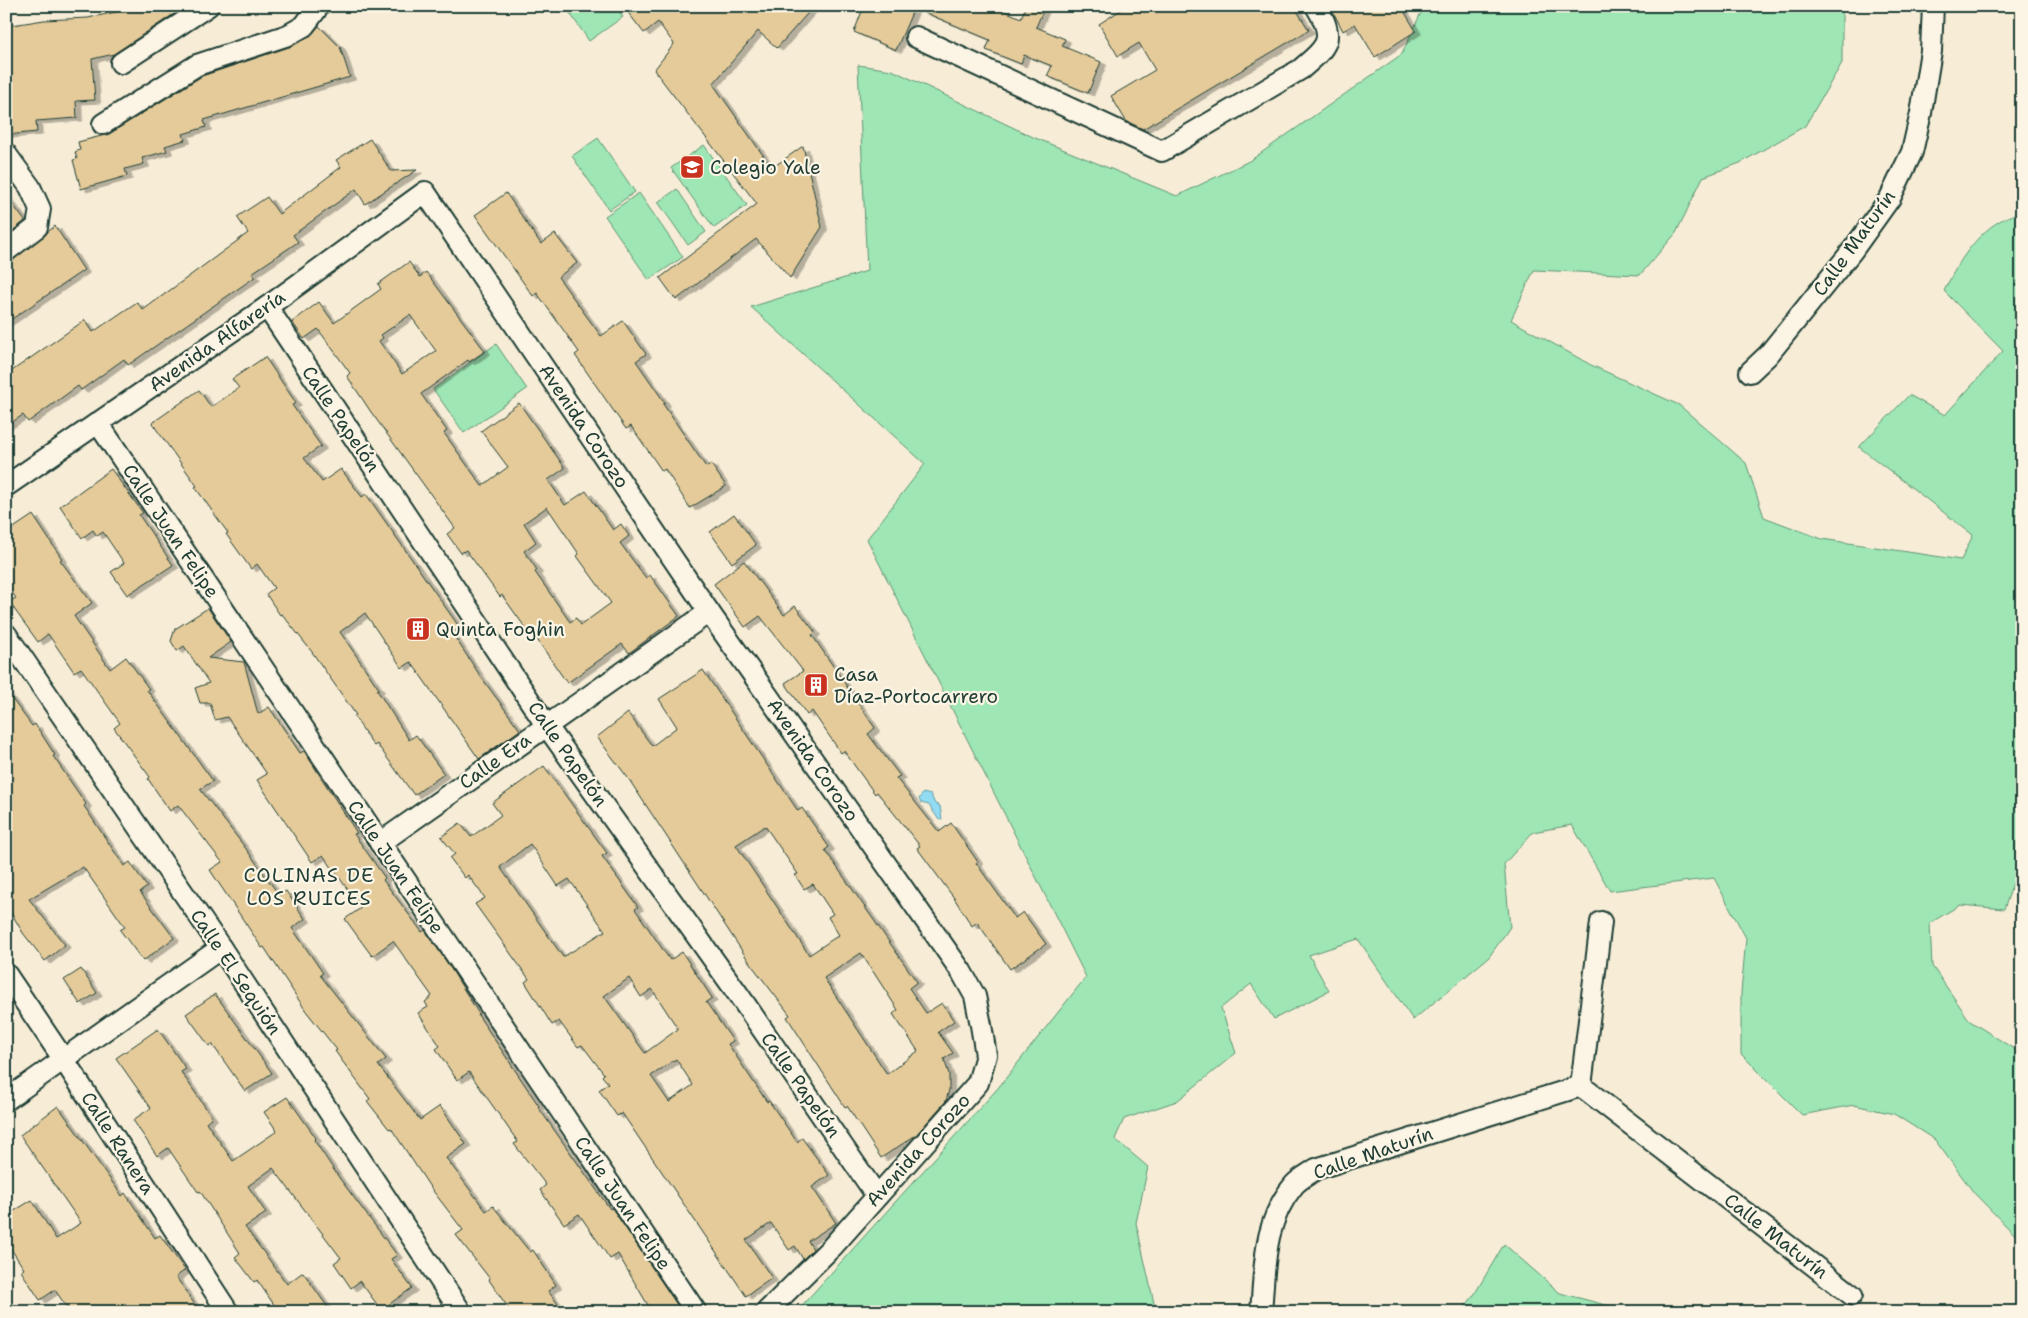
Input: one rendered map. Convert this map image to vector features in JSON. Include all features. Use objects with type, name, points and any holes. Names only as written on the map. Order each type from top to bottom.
[{"type":"street","points":[[121,63],[208,6]]},
{"type":"street","points":[[104,124],[197,65],[288,36],[304,26],[316,10],[316,6]]},
{"type":"street","points":[[916,37],[1162,151],[1301,69],[1320,53],[1328,37],[1326,22],[1316,6]]},
{"type":"street","name":"Calle Maturín","points":[[1750,372],[1768,355],[1852,251],[1890,198],[1912,152],[1931,51],[1933,6]]},
{"type":"street","points":[[6,154],[30,187],[40,209],[37,227],[6,251]]},
{"type":"street","name":"Avenida Alfarería","points":[[6,486],[267,307],[426,192]]},
{"type":"street","name":"Avenida Corozo","points":[[426,192],[709,612],[961,971],[974,996],[986,1055],[978,1083],[832,1247],[766,1312]]},
{"type":"street","name":"Calle Papelón","points":[[267,307],[546,725],[738,994],[877,1196]]},
{"type":"street","name":"Calle Juan Felipe","points":[[98,423],[696,1312]]},
{"type":"street","name":"Calle Era","points":[[380,843],[709,612]]},
{"type":"street","name":"Calle El Sequión","points":[[6,634],[221,948],[461,1312]]},
{"type":"street","points":[[1581,1086],[1601,922]]},
{"type":"street","points":[[6,1100],[221,948]]},
{"type":"street","name":"Calle Ranera","points":[[6,974],[228,1312]]},
{"type":"street","name":"Calle Maturín","points":[[1262,1312],[1267,1242],[1274,1216],[1295,1184],[1316,1169],[1581,1086],[1852,1296]]},
{"type":"green space","points":[[565,6],[615,6],[623,17],[589,41]]},
{"type":"green space","points":[[1424,6],[1840,6],[1842,14],[1842,63],[1805,126],[1740,163],[1703,177],[1676,233],[1640,275],[1534,270],[1511,320],[1591,365],[1679,405],[1746,463],[1764,517],[1822,539],[1961,560],[1973,535],[1859,447],[1909,395],[1945,415],[2003,351],[1944,291],[1957,266],[1974,242],[1996,224],[2022,212],[2022,858],[2004,909],[1960,905],[1930,923],[1932,966],[1970,1021],[2022,1054],[2022,1249],[2020,1240],[1974,1193],[1935,1140],[1894,1114],[1854,1105],[1802,1115],[1741,1054],[1741,993],[1746,938],[1714,878],[1610,891],[1572,825],[1533,832],[1504,864],[1510,927],[1489,957],[1413,1020],[1358,939],[1309,955],[1329,991],[1274,1019],[1251,984],[1221,1008],[1236,1053],[1177,1101],[1124,1119],[1115,1139],[1148,1167],[1136,1223],[1154,1303],[1153,1312],[796,1312],[998,1088],[1086,977],[867,539],[925,464],[751,307],[867,271],[858,65],[892,70],[1033,137],[1177,196],[1251,160],[1402,54]]},
{"type":"green space","points":[[598,138],[635,192],[609,210],[572,156]]},
{"type":"green space","points":[[704,145],[747,205],[714,228],[671,168]]},
{"type":"green space","points":[[677,189],[706,232],[688,245],[658,202]]},
{"type":"green space","points":[[639,193],[683,257],[649,280],[605,216]]},
{"type":"green space","points":[[496,344],[527,389],[464,433],[433,389]]},
{"type":"green space","points":[[1504,1244],[1560,1293],[1621,1309],[1621,1312],[1461,1312],[1474,1295]]},
{"type":"water","points":[[923,793],[931,795],[935,804],[940,806],[942,819],[939,820],[929,805],[921,803],[919,799]]},
{"type":"building","points":[[130,6],[186,6],[114,54],[92,59],[95,100],[76,101],[77,118],[36,121],[37,132],[6,135],[6,26],[44,20],[88,18],[125,10]]},
{"type":"building","points":[[623,6],[814,6],[777,48],[758,31],[713,84],[772,168],[803,146],[822,227],[790,278],[756,239],[676,300],[660,278],[757,204],[654,70],[674,44],[658,22],[644,33]]},
{"type":"building","points":[[864,6],[993,6],[1021,18],[1026,6],[1045,6],[1036,27],[1065,39],[1062,46],[1101,62],[1088,93],[1047,76],[1052,66],[1024,55],[1021,64],[986,50],[990,40],[914,8],[896,50],[854,32]]},
{"type":"building","points":[[1127,6],[1294,6],[1309,30],[1143,129],[1126,121],[1111,96],[1155,70],[1139,43],[1118,56],[1099,24]]},
{"type":"building","points":[[1330,6],[1401,6],[1416,31],[1375,57],[1355,24],[1343,31]]},
{"type":"building","points":[[319,26],[340,47],[350,77],[204,120],[206,127],[183,134],[185,140],[165,146],[167,151],[142,158],[144,164],[125,169],[127,176],[81,189],[73,160],[77,159],[75,152],[80,150],[78,142],[109,134],[202,76],[292,46],[310,36]]},
{"type":"building","points":[[370,139],[391,171],[417,170],[365,204],[356,189],[293,235],[298,242],[252,273],[255,277],[128,365],[124,359],[81,390],[78,386],[28,422],[23,415],[6,426],[6,375],[85,320],[93,332],[137,302],[143,310],[248,233],[237,217],[267,197],[279,214],[341,167],[336,160]]},
{"type":"building","points":[[506,193],[541,244],[555,234],[577,263],[558,277],[601,336],[623,321],[646,354],[636,361],[706,467],[711,464],[726,486],[690,508],[665,469],[662,471],[631,426],[626,429],[575,355],[579,352],[537,293],[533,296],[475,215]]},
{"type":"building","points":[[6,195],[25,221],[6,236]]},
{"type":"building","points":[[55,226],[84,270],[6,323],[6,263],[13,260]]},
{"type":"building","points":[[409,262],[420,277],[426,272],[485,351],[469,362],[468,360],[421,394],[447,431],[444,433],[482,486],[508,467],[481,431],[519,403],[565,468],[548,480],[565,505],[586,491],[613,530],[621,524],[629,536],[620,543],[646,578],[650,575],[679,616],[629,653],[622,644],[567,683],[534,635],[532,637],[466,550],[461,553],[447,534],[455,528],[371,412],[347,376],[350,373],[318,329],[304,339],[292,322],[319,302],[334,323],[381,289],[378,284]],"holes":[[[410,315],[436,351],[402,374],[379,341],[383,338],[381,335]],[[547,507],[579,554],[577,556],[611,603],[581,625],[576,618],[570,622],[535,572],[537,570],[524,551],[536,542],[524,523]]]},
{"type":"building","points":[[265,357],[296,403],[292,405],[321,446],[304,458],[322,482],[341,469],[362,497],[366,494],[460,628],[452,633],[481,677],[520,730],[479,759],[411,662],[402,668],[365,613],[340,632],[379,689],[377,690],[409,740],[416,735],[444,774],[414,795],[377,744],[374,746],[354,716],[356,715],[312,652],[282,614],[280,615],[266,594],[274,588],[257,564],[251,569],[195,487],[197,486],[152,423],[199,390],[211,407],[239,388],[232,379]]},
{"type":"building","points":[[111,469],[143,513],[139,515],[173,565],[127,595],[111,572],[124,563],[103,532],[97,536],[93,530],[82,538],[60,506]]},
{"type":"building","points":[[734,514],[756,545],[732,563],[710,532]]},
{"type":"building","points":[[33,515],[62,559],[60,560],[92,603],[74,616],[110,669],[126,657],[149,689],[147,690],[213,781],[200,789],[279,895],[286,891],[305,919],[292,928],[323,973],[320,975],[386,1059],[378,1065],[420,1120],[440,1106],[466,1144],[446,1158],[486,1211],[493,1206],[530,1252],[533,1250],[556,1285],[548,1291],[564,1312],[511,1312],[490,1279],[456,1235],[463,1230],[430,1187],[391,1128],[389,1129],[367,1101],[370,1099],[335,1051],[337,1050],[306,1011],[210,870],[222,862],[178,805],[170,811],[148,779],[150,777],[114,728],[120,723],[81,668],[74,672],[48,634],[38,642],[9,602],[16,598],[6,584],[6,533]]},
{"type":"building","points":[[744,561],[784,615],[795,606],[815,632],[812,635],[875,728],[868,734],[900,776],[896,778],[939,832],[951,823],[978,862],[976,863],[1015,918],[1023,912],[1046,944],[1010,969],[977,922],[972,926],[917,848],[920,846],[877,792],[875,794],[844,751],[841,753],[812,711],[807,715],[785,683],[803,671],[760,616],[745,627],[714,584]]},
{"type":"building","points":[[208,608],[231,642],[208,658],[244,662],[258,714],[269,707],[300,753],[304,751],[357,833],[354,834],[385,878],[383,880],[422,932],[425,930],[538,1107],[610,1209],[612,1208],[682,1312],[652,1312],[618,1254],[610,1259],[579,1214],[564,1224],[540,1190],[546,1185],[514,1144],[518,1142],[469,1072],[457,1080],[436,1049],[440,1046],[418,1013],[428,1007],[425,1002],[432,996],[393,941],[372,956],[345,919],[361,908],[323,855],[312,862],[257,780],[267,774],[227,717],[215,720],[210,703],[200,703],[195,688],[209,683],[184,646],[177,651],[171,641],[175,629]]},
{"type":"building","points":[[703,670],[798,811],[802,808],[829,847],[825,850],[917,982],[909,988],[926,1013],[942,1003],[954,1021],[938,1032],[953,1053],[944,1059],[949,1074],[949,1090],[946,1101],[916,1135],[881,1158],[847,1106],[845,1107],[787,1017],[790,1015],[750,963],[628,778],[597,737],[628,713],[652,746],[677,727],[659,699]],"holes":[[[765,826],[798,874],[795,875],[804,889],[813,884],[833,914],[828,917],[839,935],[809,955],[736,845]],[[861,953],[898,1010],[893,1014],[918,1051],[887,1074],[824,978]]]},
{"type":"building","points":[[6,691],[32,726],[35,724],[55,755],[53,756],[86,804],[84,806],[124,866],[130,862],[147,887],[140,892],[174,938],[143,961],[120,930],[125,927],[83,867],[29,899],[65,945],[45,961],[23,933],[6,904]]},
{"type":"building","points":[[544,766],[607,853],[602,856],[638,907],[635,909],[670,960],[682,952],[712,998],[706,1002],[733,1041],[728,1044],[767,1102],[769,1101],[797,1142],[802,1138],[829,1175],[812,1187],[836,1223],[808,1241],[813,1249],[803,1259],[795,1246],[789,1250],[771,1223],[746,1240],[772,1278],[746,1296],[622,1113],[617,1116],[599,1090],[608,1083],[602,1076],[604,1074],[582,1045],[578,1047],[559,1021],[552,1025],[525,982],[529,979],[475,904],[485,898],[468,875],[465,878],[450,858],[455,854],[441,837],[460,823],[471,837],[501,815],[492,803]],"holes":[[[530,844],[558,886],[569,879],[605,931],[563,957],[500,867]],[[629,978],[641,997],[652,989],[678,1029],[645,1053],[604,996]],[[676,1059],[693,1085],[669,1102],[651,1076]]]},
{"type":"building","points":[[81,969],[97,993],[80,1004],[64,980]]},
{"type":"building","points":[[215,994],[272,1073],[245,1091],[212,1044],[209,1046],[186,1014]]},
{"type":"building","points":[[158,1029],[186,1069],[181,1072],[212,1117],[206,1122],[233,1161],[277,1131],[264,1112],[287,1097],[316,1138],[314,1140],[340,1179],[397,1255],[391,1259],[412,1288],[381,1310],[360,1281],[351,1288],[334,1263],[341,1258],[273,1168],[248,1186],[266,1213],[245,1227],[287,1284],[303,1272],[331,1312],[279,1312],[257,1280],[254,1282],[235,1257],[240,1253],[200,1191],[198,1192],[168,1148],[157,1156],[133,1120],[151,1108],[116,1058]]},
{"type":"building","points":[[58,1106],[122,1196],[125,1193],[155,1238],[160,1235],[185,1270],[176,1277],[200,1312],[70,1312],[55,1290],[40,1300],[21,1271],[24,1269],[6,1241],[6,1216],[32,1200],[56,1239],[81,1223],[20,1135]]},
{"type":"place","name":"Colegio Yale","points":[[692,167]]},
{"type":"place","name":"Quinta Foghin","points":[[418,629]]},
{"type":"place","name":"Casa Díaz-Portocarrero","points":[[816,685]]},
{"type":"district","name":"COLINAS DE LOS RUICES","points":[[309,886]]}]
